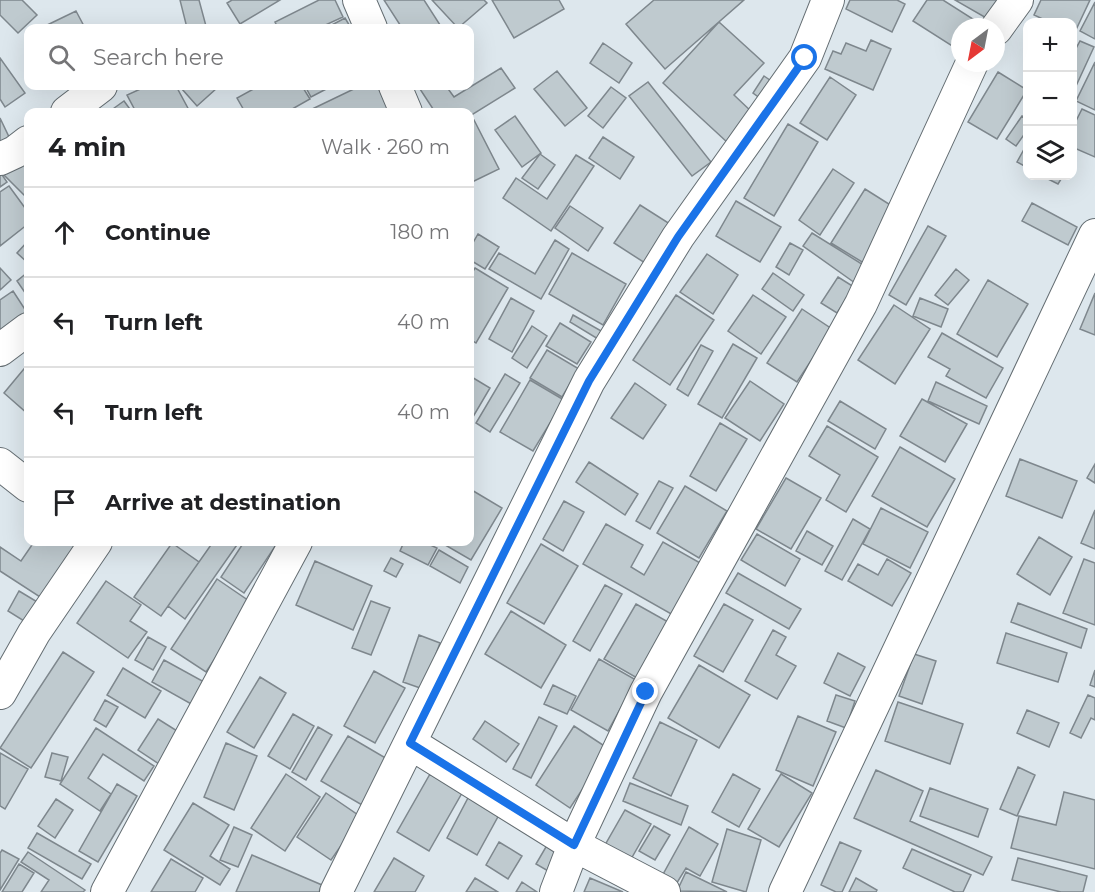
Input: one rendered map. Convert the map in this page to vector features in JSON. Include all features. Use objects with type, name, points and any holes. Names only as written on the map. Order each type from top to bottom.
[{"type":"street","points":[[359,0],[369,24]]},
{"type":"street","points":[[336,892],[589,381],[678,237],[805,58],[828,0]]},
{"type":"street","points":[[1004,18],[1017,0]]},
{"type":"street","points":[[556,892],[574,845],[646,692],[861,304],[968,72]]},
{"type":"street","points":[[72,108],[96,90]]},
{"type":"street","points":[[397,90],[404,108]]},
{"type":"street","points":[[0,159],[24,145]]},
{"type":"street","points":[[785,892],[1095,235]]},
{"type":"street","points":[[0,350],[24,332]]},
{"type":"street","points":[[0,464],[24,483]]},
{"type":"street","points":[[0,693],[34,633],[93,546]]},
{"type":"street","points":[[107,892],[295,546]]},
{"type":"street","points":[[410,743],[574,845],[664,892]]},
{"type":"building","points":[[0,0],[22,0],[37,15],[28,24],[24,24],[24,27],[18,33],[0,15]]},
{"type":"building","points":[[180,0],[199,0],[205,24],[186,24]]},
{"type":"building","points":[[232,0],[280,0],[240,24],[227,3]]},
{"type":"building","points":[[319,0],[335,0],[343,17],[328,24],[276,24],[275,22]]},
{"type":"building","points":[[384,0],[424,0],[439,24],[399,24]]},
{"type":"building","points":[[432,0],[484,0],[487,3],[463,24],[454,24]]},
{"type":"building","points":[[492,0],[559,0],[564,9],[514,38]]},
{"type":"building","points":[[654,0],[744,0],[665,69],[626,24]]},
{"type":"building","points":[[850,0],[897,0],[905,4],[892,32],[846,9]]},
{"type":"building","points":[[927,0],[943,0],[971,18],[951,18],[951,45],[913,21]]},
{"type":"building","points":[[955,0],[999,0],[989,18]]},
{"type":"building","points":[[1041,0],[1090,0],[1077,28],[1077,18],[1040,18],[1034,15]]},
{"type":"building","points":[[1095,2],[1095,39],[1080,31]]},
{"type":"building","points":[[76,11],[83,24],[49,24]]},
{"type":"building","points":[[345,18],[349,24],[334,24]]},
{"type":"building","points":[[719,22],[764,63],[734,95],[754,114],[728,143],[663,83]]},
{"type":"building","points":[[871,40],[891,49],[873,90],[825,69],[833,51],[841,54],[846,43],[866,51]]},
{"type":"building","points":[[1080,41],[1094,47],[1077,84],[1077,72],[1077,47]]},
{"type":"building","points":[[603,43],[632,63],[619,83],[590,63]]},
{"type":"building","points":[[0,58],[25,93],[5,107],[0,99]]},
{"type":"building","points":[[1095,62],[1095,110],[1077,101]]},
{"type":"building","points":[[501,68],[515,88],[474,114],[474,108],[432,108],[421,90],[449,90],[454,97],[465,90],[474,90],[474,85]]},
{"type":"building","points":[[557,71],[587,108],[565,126],[534,89]]},
{"type":"building","points":[[998,72],[1023,88],[1023,97],[997,139],[968,122]]},
{"type":"building","points":[[764,76],[780,87],[768,104],[753,93]]},
{"type":"building","points":[[830,77],[856,95],[827,140],[800,123]]},
{"type":"building","points":[[648,82],[711,162],[692,176],[629,96]]},
{"type":"building","points":[[611,87],[626,98],[603,128],[588,116]]},
{"type":"building","points":[[138,90],[178,90],[188,108],[134,108],[127,95]]},
{"type":"building","points":[[183,90],[215,90],[197,106]]},
{"type":"building","points":[[252,90],[304,90],[310,99],[294,108],[243,108],[237,98]]},
{"type":"building","points":[[307,90],[324,90],[311,97]]},
{"type":"building","points":[[352,90],[382,90],[391,108],[314,108]]},
{"type":"building","points":[[124,101],[129,108],[114,108]]},
{"type":"building","points":[[1082,109],[1095,115],[1095,157],[1077,149],[1077,119]]},
{"type":"building","points":[[515,116],[541,153],[522,167],[495,130]]},
{"type":"building","points":[[1023,116],[1023,136],[1016,146],[1006,139]]},
{"type":"building","points":[[0,118],[10,139],[0,144]]},
{"type":"building","points":[[474,120],[499,169],[474,181]]},
{"type":"building","points":[[788,124],[818,142],[774,216],[744,198]]},
{"type":"building","points":[[603,137],[634,157],[620,179],[589,158]]},
{"type":"building","points":[[1023,151],[1023,165],[1017,162]]},
{"type":"building","points":[[540,154],[555,165],[538,189],[522,178]]},
{"type":"building","points":[[576,155],[594,166],[551,231],[503,198],[516,178],[547,199]]},
{"type":"building","points":[[22,161],[24,164],[24,195],[4,175]]},
{"type":"building","points":[[833,169],[854,183],[820,235],[799,220]]},
{"type":"building","points":[[0,172],[7,182],[0,187]]},
{"type":"building","points":[[9,186],[24,207],[24,227],[0,246],[0,192]]},
{"type":"building","points":[[865,189],[900,211],[867,265],[831,243]]},
{"type":"building","points":[[736,201],[781,227],[760,262],[716,236]]},
{"type":"building","points":[[1032,203],[1077,227],[1068,245],[1022,221]]},
{"type":"building","points":[[640,205],[670,224],[645,263],[614,243]]},
{"type":"building","points":[[570,206],[603,228],[588,251],[555,228]]},
{"type":"building","points":[[928,226],[946,236],[906,305],[889,295]]},
{"type":"building","points":[[812,233],[865,266],[855,283],[803,246]]},
{"type":"building","points":[[478,234],[499,247],[485,269],[474,262],[474,241]]},
{"type":"building","points":[[555,240],[569,249],[541,299],[489,269],[499,253],[535,274]]},
{"type":"building","points":[[790,243],[803,250],[789,275],[776,267]]},
{"type":"building","points":[[24,245],[24,259],[17,253]]},
{"type":"building","points":[[572,253],[626,284],[603,325],[549,294]]},
{"type":"building","points":[[707,254],[738,275],[713,314],[680,292]]},
{"type":"building","points":[[0,268],[11,280],[0,290]]},
{"type":"building","points":[[475,268],[508,288],[476,343],[474,342]]},
{"type":"building","points":[[956,269],[969,280],[948,305],[935,295]]},
{"type":"building","points":[[773,273],[804,295],[793,311],[762,289]]},
{"type":"building","points":[[24,275],[24,291],[17,281]]},
{"type":"building","points":[[838,277],[854,287],[837,313],[821,303]]},
{"type":"building","points":[[988,280],[1028,304],[997,357],[957,334]]},
{"type":"building","points":[[13,291],[24,308],[24,317],[0,334],[0,300]]},
{"type":"building","points":[[1095,293],[1095,335],[1080,329]]},
{"type":"building","points":[[676,295],[714,320],[670,385],[633,360]]},
{"type":"building","points":[[753,295],[786,317],[761,354],[728,331]]},
{"type":"building","points":[[511,298],[534,311],[512,352],[489,339]]},
{"type":"building","points":[[920,298],[948,309],[941,327],[913,316]]},
{"type":"building","points":[[894,305],[930,329],[895,384],[858,360]]},
{"type":"building","points":[[802,309],[832,329],[797,382],[767,363]]},
{"type":"building","points":[[573,315],[603,332],[598,339],[570,322]]},
{"type":"building","points":[[560,323],[591,342],[577,364],[546,346]]},
{"type":"building","points":[[532,326],[547,336],[527,368],[512,358]]},
{"type":"building","points":[[942,333],[1003,368],[986,398],[946,376],[950,369],[928,357]]},
{"type":"building","points":[[733,344],[757,358],[722,418],[698,404]]},
{"type":"building","points":[[701,345],[713,351],[688,396],[677,389]]},
{"type":"building","points":[[547,350],[579,369],[562,397],[530,378]]},
{"type":"building","points":[[24,369],[24,410],[4,393]]},
{"type":"building","points":[[505,374],[520,383],[490,432],[476,423]]},
{"type":"building","points":[[474,378],[490,388],[474,415]]},
{"type":"building","points":[[530,380],[564,400],[533,451],[500,432]]},
{"type":"building","points":[[750,381],[784,404],[760,441],[725,418]]},
{"type":"building","points":[[936,382],[987,406],[979,424],[928,401]]},
{"type":"building","points":[[635,383],[666,405],[643,439],[611,418]]},
{"type":"building","points":[[922,399],[967,424],[945,462],[900,436]]},
{"type":"building","points":[[840,401],[886,429],[875,449],[828,421]]},
{"type":"building","points":[[720,423],[747,439],[716,491],[690,476]]},
{"type":"building","points":[[827,426],[878,457],[846,512],[826,500],[840,475],[809,456]]},
{"type":"building","points":[[900,447],[955,479],[927,527],[872,496]]},
{"type":"building","points":[[1020,459],[1077,481],[1062,518],[1006,496]]},
{"type":"building","points":[[589,462],[638,494],[625,515],[576,482]]},
{"type":"building","points":[[1095,464],[1095,483],[1087,478]]},
{"type":"building","points":[[786,478],[821,498],[791,549],[756,529]]},
{"type":"building","points":[[659,481],[673,488],[650,529],[636,521]]},
{"type":"building","points":[[685,486],[727,511],[699,558],[657,533]]},
{"type":"building","points":[[474,491],[502,508],[471,560],[447,546],[474,546]]},
{"type":"building","points":[[564,501],[584,512],[563,551],[543,539]]},
{"type":"building","points":[[881,508],[928,532],[910,568],[863,544]]},
{"type":"building","points":[[1095,510],[1095,549],[1081,543]]},
{"type":"building","points":[[853,519],[870,529],[842,580],[825,571]]},
{"type":"building","points":[[606,524],[643,545],[631,567],[644,575],[663,542],[702,564],[673,615],[583,564]]},
{"type":"building","points":[[807,531],[833,546],[822,565],[796,551]]},
{"type":"building","points":[[757,534],[800,559],[785,586],[741,560]]},
{"type":"building","points":[[1039,537],[1072,557],[1050,595],[1017,574]]},
{"type":"building","points":[[541,544],[578,566],[544,624],[507,603]]},
{"type":"building","points":[[31,546],[75,546],[40,597],[0,571],[0,547],[21,561]]},
{"type":"building","points":[[170,546],[176,546],[199,562],[161,616],[134,597]]},
{"type":"building","points":[[210,546],[236,546],[185,619],[168,606]]},
{"type":"building","points":[[241,546],[275,546],[244,593],[221,577]]},
{"type":"building","points":[[402,546],[437,548],[428,565],[400,551]]},
{"type":"building","points":[[439,550],[468,567],[460,583],[430,566]]},
{"type":"building","points":[[391,558],[403,564],[396,577],[384,571]]},
{"type":"building","points":[[887,559],[911,573],[892,606],[848,581],[858,564],[878,575]]},
{"type":"building","points":[[1084,559],[1095,563],[1095,625],[1063,613]]},
{"type":"building","points":[[315,561],[372,586],[353,630],[296,605]]},
{"type":"building","points":[[738,573],[801,609],[789,629],[726,593]]},
{"type":"building","points":[[217,579],[252,603],[206,672],[171,649]]},
{"type":"building","points":[[106,581],[141,605],[130,621],[147,632],[128,658],[77,623]]},
{"type":"building","points":[[605,585],[622,594],[590,651],[573,641]]},
{"type":"building","points":[[19,591],[44,606],[32,626],[8,611]]},
{"type":"building","points":[[371,601],[390,608],[371,655],[352,648]]},
{"type":"building","points":[[1018,603],[1087,629],[1081,648],[1011,622]]},
{"type":"building","points":[[636,604],[670,623],[637,678],[604,659]]},
{"type":"building","points":[[724,604],[753,620],[723,672],[694,656]]},
{"type":"building","points":[[511,611],[566,645],[541,688],[485,654]]},
{"type":"building","points":[[773,630],[786,637],[776,655],[796,666],[777,699],[745,681]]},
{"type":"building","points":[[1006,633],[1067,653],[1058,682],[997,663]]},
{"type":"building","points":[[419,635],[440,643],[423,689],[403,682]]},
{"type":"building","points":[[148,637],[166,647],[153,670],[135,660]]},
{"type":"building","points":[[63,652],[94,672],[31,768],[0,748]]},
{"type":"building","points":[[838,653],[865,667],[850,696],[824,683]]},
{"type":"building","points":[[914,654],[936,661],[922,704],[899,696]]},
{"type":"building","points":[[599,659],[636,680],[608,731],[571,710]]},
{"type":"building","points":[[164,660],[206,683],[193,705],[152,682]]},
{"type":"building","points":[[699,665],[750,695],[719,748],[668,718]]},
{"type":"building","points":[[123,668],[161,691],[145,718],[107,695]]},
{"type":"building","points":[[1095,670],[1095,687],[1090,685]]},
{"type":"building","points":[[374,671],[405,688],[375,743],[344,726]]},
{"type":"building","points":[[260,677],[286,693],[254,748],[227,732]]},
{"type":"building","points":[[553,685],[576,696],[567,714],[544,704]]},
{"type":"building","points":[[836,695],[855,701],[846,728],[827,721]]},
{"type":"building","points":[[1088,695],[1095,698],[1095,720],[1091,718],[1081,738],[1070,733]]},
{"type":"building","points":[[105,700],[118,707],[106,727],[94,720]]},
{"type":"building","points":[[898,702],[963,724],[950,764],[885,741]]},
{"type":"building","points":[[1027,710],[1059,723],[1049,747],[1017,733]]},
{"type":"building","points":[[293,714],[314,726],[290,769],[268,756]]},
{"type":"building","points":[[798,716],[836,732],[813,786],[776,770]]},
{"type":"building","points":[[539,717],[557,726],[531,778],[513,769]]},
{"type":"building","points":[[158,719],[182,734],[162,766],[138,750]]},
{"type":"building","points":[[485,721],[519,744],[506,762],[473,739]]},
{"type":"building","points":[[660,722],[697,740],[671,796],[633,778]]},
{"type":"building","points":[[574,726],[609,749],[570,808],[536,785]]},
{"type":"building","points":[[318,727],[332,735],[306,780],[292,772]]},
{"type":"building","points":[[96,728],[154,766],[144,781],[103,754],[88,778],[111,794],[100,811],[60,784]]},
{"type":"building","points":[[348,736],[389,760],[362,805],[321,781]]},
{"type":"building","points":[[226,743],[257,756],[234,810],[204,797]]},
{"type":"building","points":[[0,753],[28,769],[5,809],[0,806]]},
{"type":"building","points":[[52,753],[68,757],[61,781],[45,777]]},
{"type":"building","points":[[1018,767],[1035,775],[1017,816],[1000,809]]},
{"type":"building","points":[[876,770],[923,791],[910,821],[992,857],[983,875],[854,818]]},
{"type":"building","points":[[286,774],[320,797],[285,851],[251,828]]},
{"type":"building","points":[[430,774],[462,793],[429,851],[397,832]]},
{"type":"building","points":[[733,774],[760,789],[739,827],[712,812]]},
{"type":"building","points":[[781,774],[812,793],[779,847],[748,829]]},
{"type":"building","points":[[630,783],[688,806],[681,825],[623,801]]},
{"type":"building","points":[[117,784],[137,796],[98,862],[79,851]]},
{"type":"building","points":[[930,788],[988,809],[978,837],[920,816]]},
{"type":"building","points":[[1064,792],[1095,800],[1095,869],[1011,848],[1019,816],[1056,825]]},
{"type":"building","points":[[326,793],[361,817],[331,860],[297,837]]},
{"type":"building","points":[[469,796],[500,813],[477,855],[447,838]]},
{"type":"building","points":[[56,799],[73,810],[55,838],[38,826]]},
{"type":"building","points":[[193,803],[229,825],[210,856],[230,869],[220,885],[164,850]]},
{"type":"building","points":[[625,810],[651,824],[631,859],[605,845]]},
{"type":"building","points":[[654,826],[670,835],[655,860],[639,851]]},
{"type":"building","points":[[234,827],[252,835],[238,867],[220,860]]},
{"type":"building","points":[[689,827],[718,844],[700,876],[686,868],[675,886],[661,878]]},
{"type":"building","points":[[727,829],[761,840],[746,892],[712,882]]},
{"type":"building","points":[[37,833],[91,864],[82,879],[28,848]]},
{"type":"building","points":[[550,840],[569,851],[555,875],[536,864]]},
{"type":"building","points":[[499,842],[522,856],[508,879],[486,865]]},
{"type":"building","points":[[840,842],[861,851],[842,892],[836,892],[821,885]]},
{"type":"building","points":[[912,849],[971,875],[963,892],[955,892],[903,868]]},
{"type":"building","points":[[2,850],[19,859],[0,890],[0,853]]},
{"type":"building","points":[[28,852],[85,890],[83,892],[41,892],[49,880],[21,862]]},
{"type":"building","points":[[252,855],[322,885],[319,892],[236,892]]},
{"type":"building","points":[[394,858],[424,876],[415,892],[374,892]]},
{"type":"building","points":[[1018,858],[1087,876],[1083,892],[1061,892],[1012,880]]},
{"type":"building","points":[[171,859],[203,878],[195,892],[151,892]]},
{"type":"building","points":[[19,864],[34,873],[22,892],[2,892]]},
{"type":"building","points":[[686,872],[727,892],[677,891]]},
{"type":"building","points":[[475,878],[498,892],[466,892]]},
{"type":"building","points":[[590,878],[623,892],[584,892]]},
{"type":"building","points":[[856,878],[877,890],[876,892],[849,892]]},
{"type":"building","points":[[522,882],[537,892],[516,892]]},
{"type":"route","points":[[646,692],[574,845],[410,743],[589,381],[678,237],[805,58]]}]
